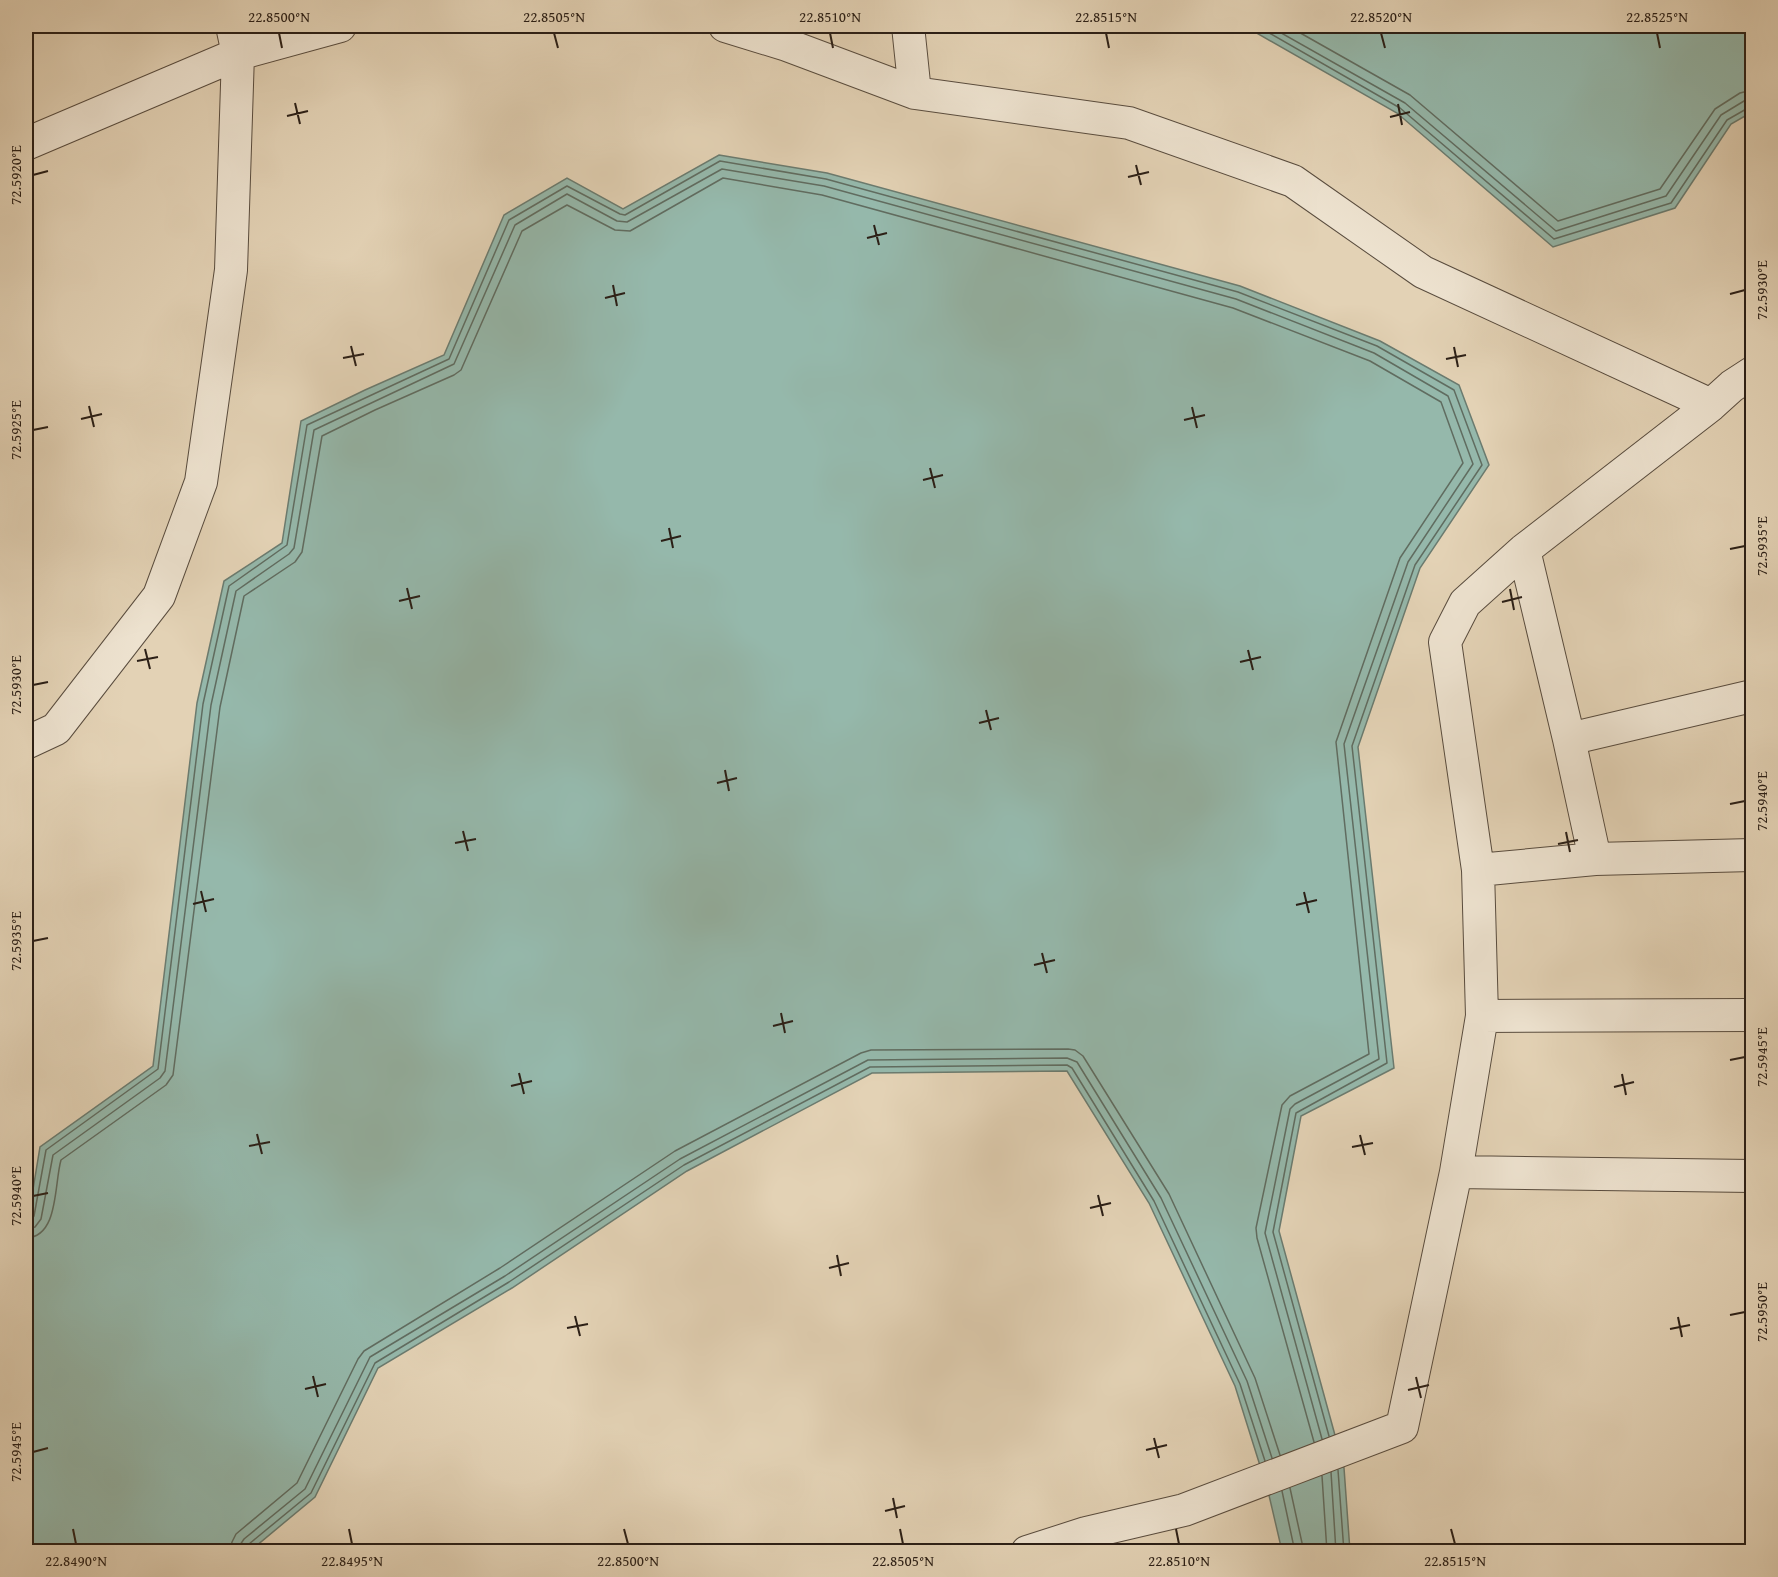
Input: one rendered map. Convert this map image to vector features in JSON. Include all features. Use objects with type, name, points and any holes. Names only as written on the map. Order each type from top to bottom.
[{"type":"street","points":[[26,144],[235,40],[340,26]]},
{"type":"street","points":[[725,26],[787,45],[915,93],[1129,123],[1293,181],[1423,272],[1712,405]]},
{"type":"street","points":[[908,26],[915,93]]},
{"type":"street","points":[[26,743],[56,729],[159,596],[201,482],[231,270],[235,40]]},
{"type":"street","points":[[1027,1551],[1086,1533],[1184,1510],[1402,1427],[1456,1172],[1482,1016],[1478,870],[1445,642],[1465,603],[1524,550],[1712,405],[1732,386],[1752,373]]},
{"type":"street","points":[[1524,550],[1595,859]]},
{"type":"street","points":[[1569,739],[1752,696]]},
{"type":"street","points":[[1478,870],[1595,859],[1752,855]]},
{"type":"street","points":[[1482,1016],[1752,1015]]},
{"type":"street","points":[[1456,1172],[1752,1176]]},
{"type":"water","points":[[1250,26],[1752,26],[1752,112],[1731,124],[1675,208],[1553,247],[1397,113],[1253,31]]},
{"type":"water","points":[[719,155],[827,173],[1240,286],[1380,341],[1459,385],[1489,465],[1420,568],[1358,747],[1394,1068],[1301,1116],[1279,1231],[1344,1468],[1350,1551],[1282,1551],[1268,1491],[1235,1386],[1149,1203],[1067,1071],[872,1073],[687,1171],[512,1288],[378,1368],[315,1497],[250,1551],[26,1552],[26,1232],[40,1147],[153,1066],[197,703],[224,581],[282,543],[301,421],[444,355],[504,215],[567,178],[623,209]]}]
